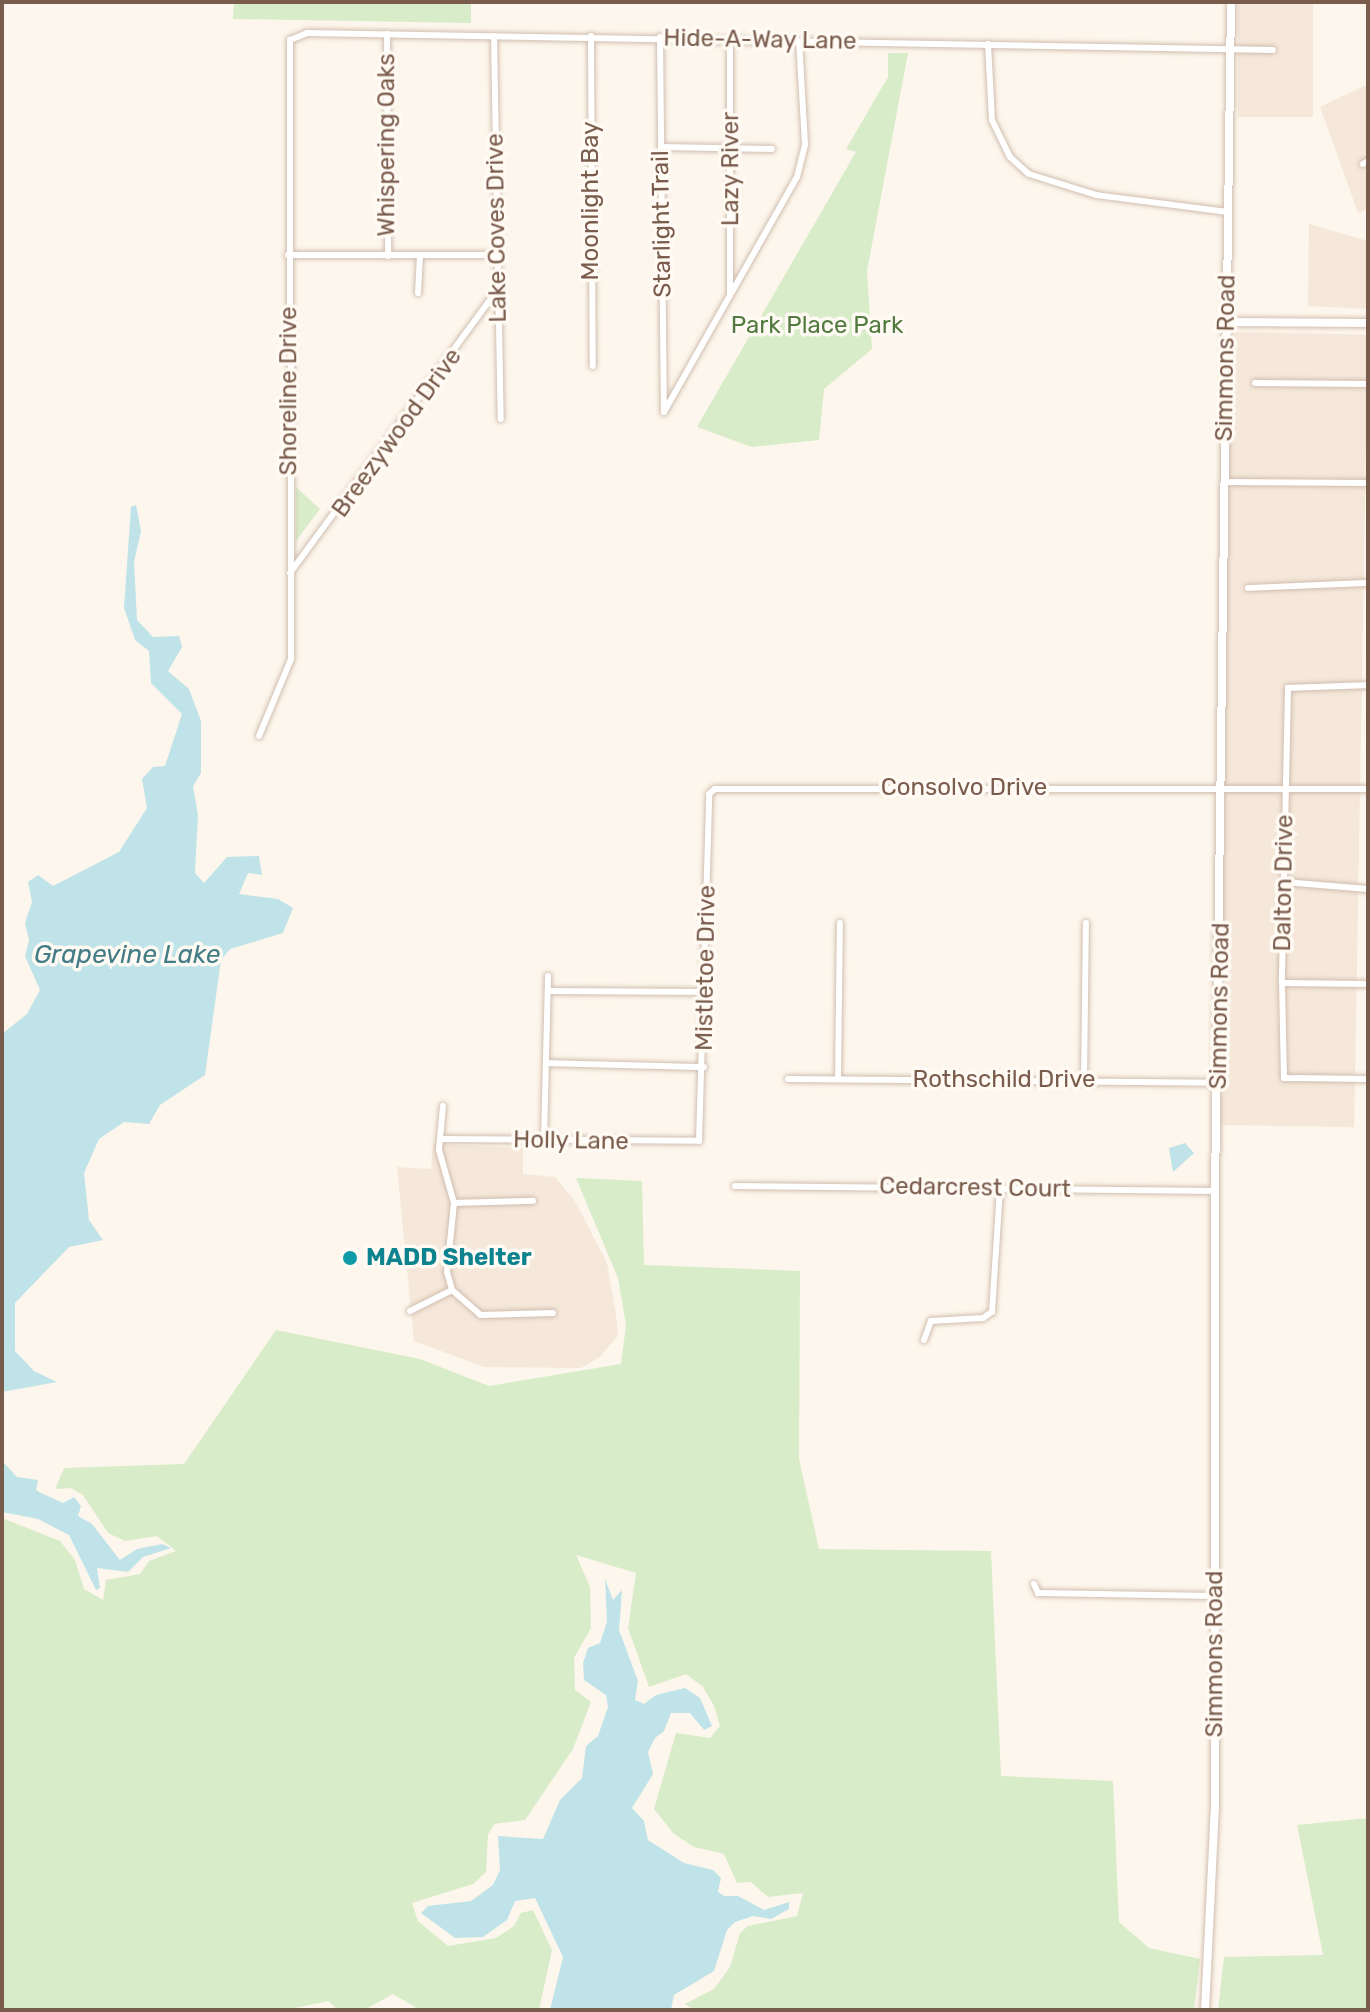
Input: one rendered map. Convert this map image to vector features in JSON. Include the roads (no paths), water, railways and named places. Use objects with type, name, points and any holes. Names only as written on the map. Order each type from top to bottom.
[{"type":"street","name":"Simmons Road","points":[[1205,2010],[1214,1832],[1215,1191],[1220,1083],[1231,2]]},
{"type":"street","name":"Hide-A-Way Lane","points":[[290,40],[305,33],[730,38],[1273,50]]},
{"type":"street","name":"Whispering Oaks","points":[[387,34],[388,256]]},
{"type":"street","name":"Lake Coves Drive","points":[[494,36],[495,255],[501,419]]},
{"type":"street","name":"Moonlight Bay","points":[[591,36],[593,366]]},
{"type":"street","name":"Starlight Trail","points":[[660,37],[664,412],[730,299]]},
{"type":"street","name":"Lazy River","points":[[730,38],[730,299]]},
{"type":"street","name":"Shoreline Drive","points":[[259,736],[290,669],[290,40]]},
{"type":"street","points":[[730,299],[801,163],[805,144],[799,41]]},
{"type":"street","points":[[988,44],[992,120],[1010,157],[1029,174],[1096,195],[1229,212]]},
{"type":"street","points":[[661,147],[731,151],[772,149]]},
{"type":"street","points":[[288,255],[495,255]]},
{"type":"street","points":[[418,293],[420,256]]},
{"type":"street","name":"Breezywood Drive","points":[[290,573],[498,289]]},
{"type":"street","points":[[1227,322],[1368,323]]},
{"type":"street","points":[[1255,383],[1368,384]]},
{"type":"street","points":[[1224,482],[1368,483]]},
{"type":"street","points":[[1248,588],[1368,583]]},
{"type":"street","name":"Dalton Drive","points":[[1368,685],[1288,688],[1282,983],[1284,1078],[1368,1079]]},
{"type":"street","name":"Consolvo Drive","points":[[709,794],[722,787],[1368,789]]},
{"type":"street","name":"Mistletoe Drive","points":[[699,1141],[704,1067],[709,794]]},
{"type":"street","points":[[1284,882],[1368,889]]},
{"type":"street","points":[[838,1079],[840,923]]},
{"type":"street","points":[[1084,1081],[1086,923]]},
{"type":"street","points":[[544,1140],[548,976]]},
{"type":"street","points":[[1282,983],[1368,984]]},
{"type":"street","points":[[548,991],[706,992]]},
{"type":"street","points":[[546,1063],[704,1067]]},
{"type":"street","name":"Rothschild Drive","points":[[788,1079],[1220,1083]]},
{"type":"street","points":[[443,1106],[441,1163],[454,1203],[447,1272],[452,1290],[481,1315],[553,1313]]},
{"type":"street","name":"Holly Lane","points":[[442,1139],[699,1141]]},
{"type":"street","name":"Cedarcrest Court","points":[[735,1186],[1215,1191]]},
{"type":"street","points":[[924,1340],[931,1321],[983,1318],[992,1312],[1000,1189]]},
{"type":"street","points":[[454,1203],[533,1201]]},
{"type":"street","points":[[410,1311],[452,1290]]},
{"type":"street","points":[[1034,1584],[1038,1593],[1214,1596]]},
{"type":"water","name":"Grapevine Lake","points":[[136,505],[141,531],[134,562],[137,620],[153,637],[179,636],[182,647],[168,671],[189,689],[201,721],[201,773],[193,786],[198,815],[195,873],[204,883],[227,857],[259,856],[262,875],[248,873],[239,894],[278,899],[293,908],[283,933],[230,949],[221,960],[205,1075],[160,1105],[149,1124],[124,1122],[99,1139],[84,1173],[89,1220],[103,1240],[69,1247],[15,1303],[15,1351],[34,1371],[57,1382],[2,1392],[2,1034],[27,1014],[40,990],[25,956],[29,940],[25,923],[32,902],[28,882],[38,875],[53,886],[119,852],[147,808],[142,779],[153,767],[165,766],[182,714],[151,683],[149,651],[135,640],[124,608],[131,507]]},
{"type":"water","points":[[1185,1143],[1194,1153],[1173,1172],[1169,1148]]},
{"type":"water","points":[[2,1461],[17,1477],[38,1480],[36,1490],[41,1493],[63,1503],[74,1497],[81,1506],[78,1516],[92,1524],[120,1560],[137,1549],[162,1544],[171,1548],[143,1557],[128,1572],[97,1568],[100,1588],[96,1590],[69,1535],[38,1519],[2,1512]]},
{"type":"water","points":[[605,1579],[613,1600],[622,1590],[619,1630],[638,1681],[635,1700],[644,1704],[656,1695],[685,1688],[700,1698],[712,1726],[704,1730],[690,1713],[671,1713],[664,1731],[655,1738],[648,1752],[653,1774],[632,1808],[644,1821],[648,1840],[684,1863],[713,1870],[721,1878],[718,1892],[724,1896],[738,1896],[764,1910],[789,1902],[789,1909],[771,1919],[753,1916],[735,1922],[727,1930],[714,1971],[674,1995],[671,2010],[550,2010],[563,1957],[535,1898],[515,1901],[507,1920],[483,1937],[455,1938],[421,1913],[428,1906],[471,1901],[493,1885],[500,1870],[498,1836],[543,1839],[560,1800],[582,1778],[586,1746],[598,1736],[608,1707],[606,1695],[584,1680],[583,1663],[588,1648],[600,1643],[607,1622]]},
{"type":"place","name":"MADD Shelter","points":[[350,1258]]},
{"type":"park label","name":"Park Place Park","points":[[817,326]]}]
